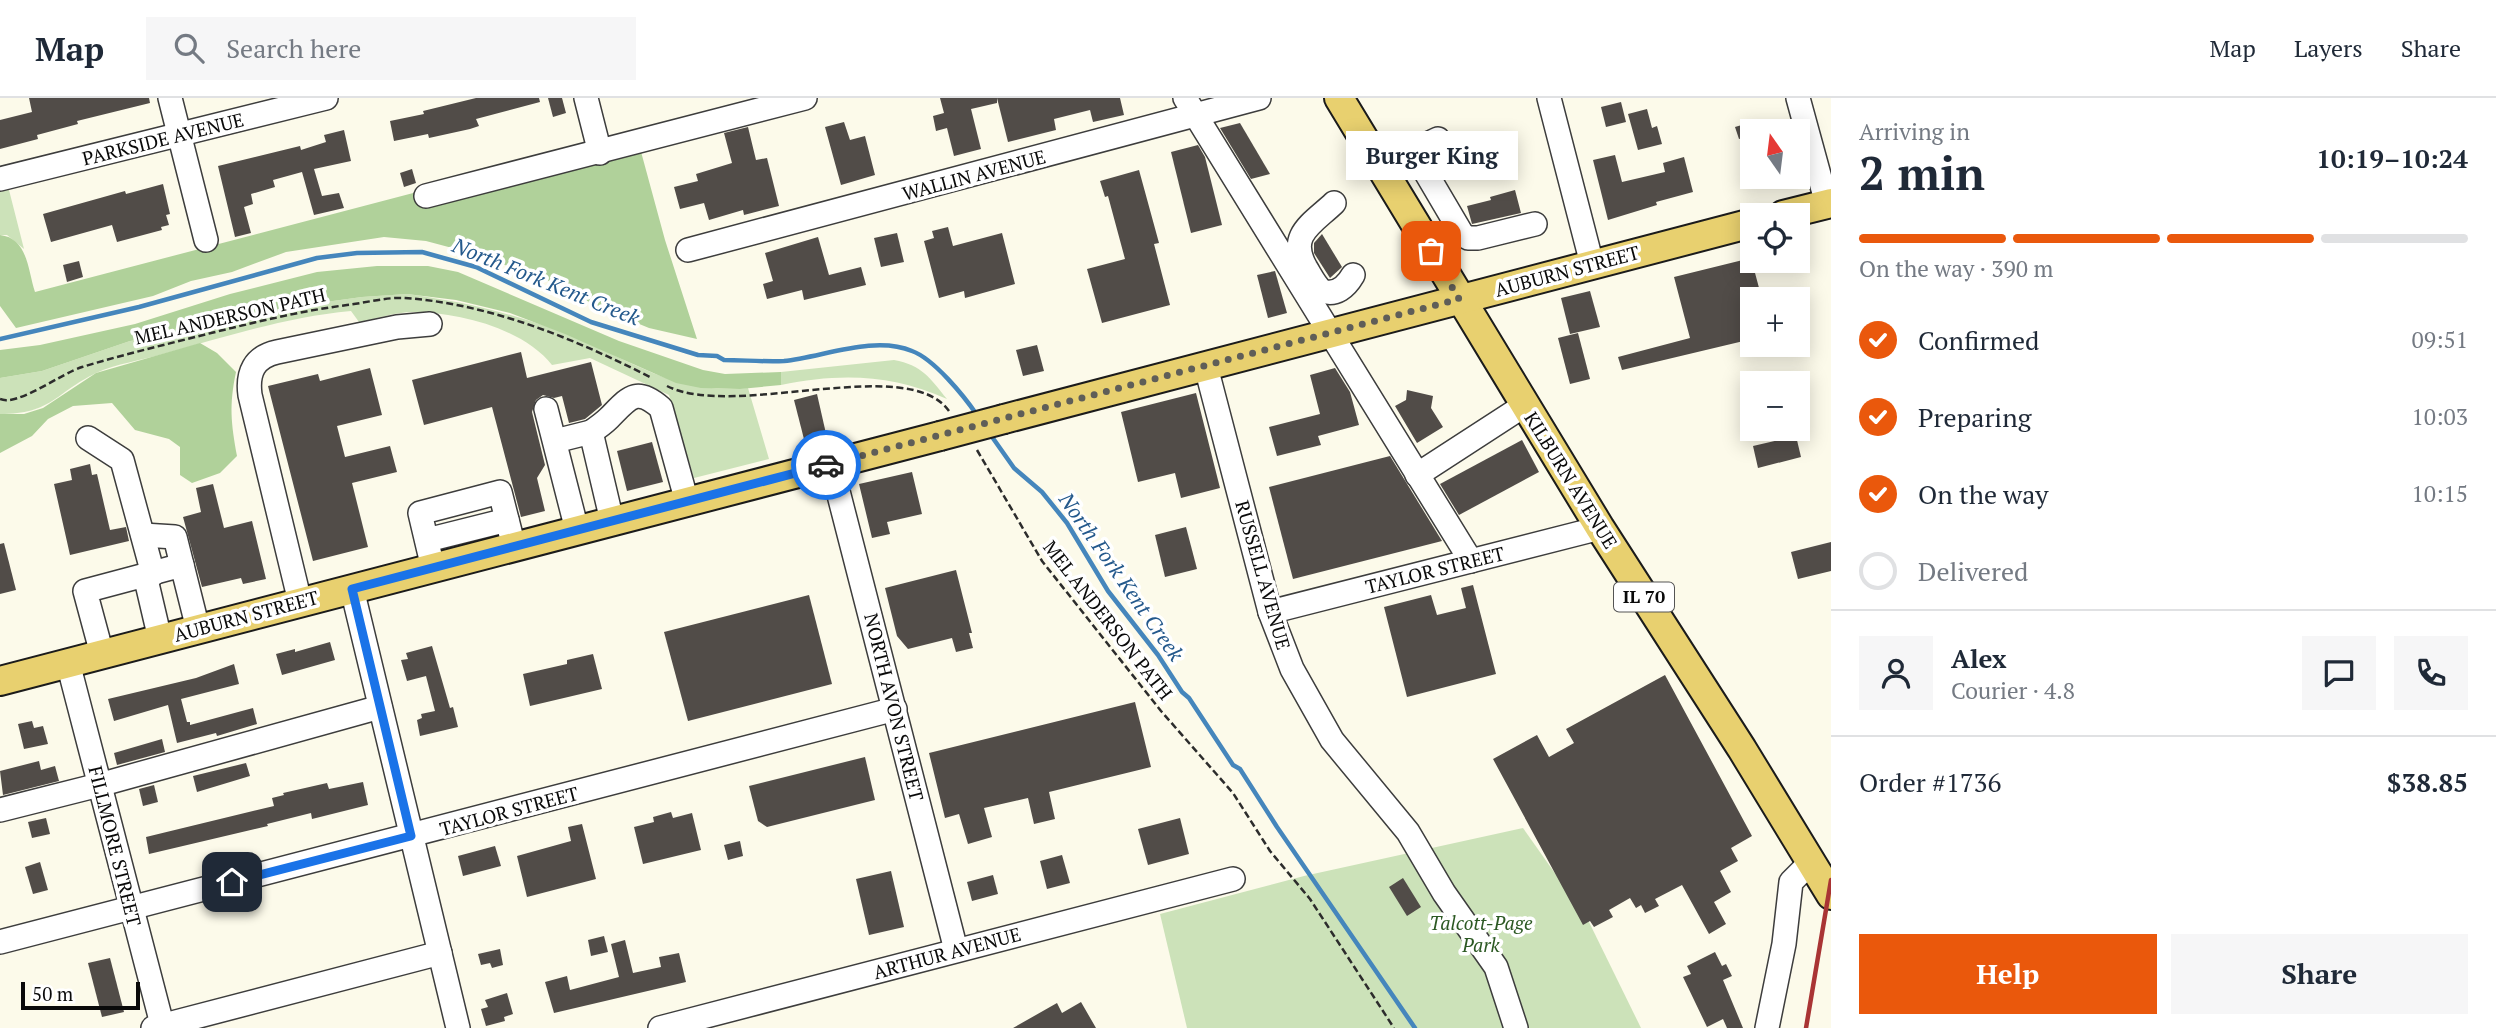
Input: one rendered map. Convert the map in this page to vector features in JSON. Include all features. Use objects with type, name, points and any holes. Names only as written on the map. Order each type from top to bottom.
[{"type":"main road","name":"KILBURN AVENUE","points":[[1339,98],[1600,528],[1735,737],[1831,895]]},
{"type":"main road","points":[[1810,208],[1829,203]]},
{"type":"main road","name":"AUBURN STREET","points":[[0,681],[831,464],[946,425],[1004,419],[1740,226]]},
{"type":"street","points":[[170,98],[206,240]]},
{"type":"street","name":"PARKSIDE AVENUE","points":[[0,178],[180,136],[326,98]]},
{"type":"street","points":[[586,98],[600,153]]},
{"type":"street","points":[[426,196],[805,98]]},
{"type":"street","name":"WALLIN AVENUE","points":[[688,250],[1190,107],[1259,98]]},
{"type":"street","points":[[1549,98],[1592,264]]},
{"type":"street","points":[[1798,98],[1829,203]]},
{"type":"street","points":[[1190,107],[1471,561]]},
{"type":"street","points":[[1438,139],[1419,148],[1419,161],[1462,234],[1468,238],[1478,238],[1535,224]]},
{"type":"street","points":[[1334,203],[1299,239],[1299,254],[1322,291],[1332,293],[1341,289],[1353,275]]},
{"type":"street","points":[[300,602],[250,395],[248,380],[252,368],[256,362],[271,353],[397,327],[430,324]]},
{"type":"street","name":"RUSSELL AVENUE","points":[[1206,367],[1270,612],[1292,669],[1332,740],[1408,832],[1444,893],[1496,967],[1516,1028]]},
{"type":"street","points":[[555,441],[590,432],[633,396],[642,395],[661,408],[687,502]]},
{"type":"street","points":[[1417,475],[1525,405]]},
{"type":"street","points":[[546,409],[578,530]]},
{"type":"street","points":[[590,432],[612,521]]},
{"type":"street","points":[[88,438],[122,460],[142,536],[160,639]]},
{"type":"street","name":"NORTH AVON STREET","points":[[831,464],[956,950]]},
{"type":"street","points":[[433,568],[420,513],[500,492],[514,547]]},
{"type":"street","name":"TAYLOR STREET","points":[[1270,612],[1600,528]]},
{"type":"street","points":[[142,536],[175,537],[198,629]]},
{"type":"street","points":[[102,654],[86,591],[182,565]]},
{"type":"street","points":[[352,589],[458,1028]]},
{"type":"street","name":"FILLMORE STREET","points":[[68,663],[159,1027]]},
{"type":"street","points":[[0,810],[380,707]]},
{"type":"street","name":"TAYLOR STREET","points":[[0,943],[895,709]]},
{"type":"street","points":[[1767,1028],[1784,944],[1791,882],[1811,862]]},
{"type":"street","name":"ARTHUR AVENUE","points":[[660,1028],[1233,879]]},
{"type":"street","points":[[159,1027],[440,953]]},
{"type":"path","name":"MEL ANDERSON PATH","points":[[0,399],[5,401],[27,396],[68,372],[113,357],[307,310],[402,298],[467,307],[547,331],[675,390],[727,398],[853,386],[902,387],[934,398],[946,406],[946,425]]},
{"type":"path","name":"MEL ANDERSON PATH","points":[[972,443],[1042,561],[1161,710],[1233,793],[1270,851],[1310,900],[1394,1028]]},
{"type":"green space","points":[[640,148],[665,240],[697,339],[649,328],[603,309],[547,280],[471,253],[426,241],[384,237],[286,252],[232,272],[191,281],[153,296],[16,328],[0,306],[0,235],[9,237],[22,249],[35,292],[417,192]]},
{"type":"green space","points":[[9,190],[24,249],[7,235],[0,235],[0,191]]},
{"type":"green space","points":[[377,266],[428,266],[458,272],[619,341],[703,370],[725,374],[781,372],[781,385],[740,389],[701,388],[676,383],[510,313],[456,300],[407,294],[282,308],[177,334],[130,341],[42,371],[0,378],[0,350],[40,345],[135,324],[230,294],[317,272]]},
{"type":"green space","points":[[407,294],[486,308],[543,325],[673,380],[721,389],[748,388],[769,459],[694,478],[669,395],[590,358],[552,365],[540,352],[507,332],[469,319],[413,312],[359,322],[351,311],[279,323],[112,367],[96,373],[42,406],[17,413],[0,414],[0,378],[42,371],[130,341],[177,334],[282,308]]},
{"type":"green space","points":[[200,343],[217,353],[236,372],[232,414],[237,456],[220,473],[192,483],[180,475],[180,447],[169,439],[135,430],[112,403],[73,406],[48,419],[32,436],[0,453],[0,414],[24,414],[43,408],[96,373]]},
{"type":"green space","points":[[894,360],[919,369],[947,399],[906,385],[865,378],[824,379],[781,385],[781,372]]},
{"type":"green space","name":"Talcott-Page Park","points":[[1523,828],[1588,920],[1641,1028],[1187,1028],[1160,914],[1304,876]]},
{"type":"building","points":[[29,98],[149,98],[150,103],[77,121],[78,124],[37,135],[38,139],[0,149],[0,120],[32,112]]},
{"type":"building","points":[[476,98],[539,98],[540,102],[476,119],[479,126],[470,129],[429,138],[428,134],[394,141],[390,121]]},
{"type":"building","points":[[548,98],[562,98],[566,113],[553,117]]},
{"type":"building","points":[[940,98],[997,98],[997,103],[971,109],[981,149],[954,156],[947,128],[936,131],[933,116],[944,113]]},
{"type":"building","points":[[997,98],[1120,98],[1124,115],[1093,122],[1090,110],[1054,119],[1056,130],[1008,142]]},
{"type":"building","points":[[1621,102],[1626,122],[1606,127],[1601,107]]},
{"type":"building","points":[[1647,109],[1652,128],[1657,126],[1662,144],[1638,150],[1628,114]]},
{"type":"building","points":[[844,122],[850,140],[865,136],[875,175],[841,185],[825,127]]},
{"type":"building","points":[[1240,123],[1270,174],[1251,179],[1220,128]]},
{"type":"building","points":[[1740,126],[1740,139],[1739,139],[1735,127]]},
{"type":"building","points":[[748,127],[756,160],[767,158],[779,206],[744,215],[743,210],[709,220],[704,203],[680,209],[674,187],[698,181],[696,174],[732,163],[724,133]]},
{"type":"building","points":[[344,130],[351,161],[314,169],[322,196],[339,193],[344,208],[314,215],[302,172],[273,180],[275,187],[251,194],[253,204],[244,207],[251,233],[235,237],[218,166],[300,146],[301,150],[326,142],[324,135]]},
{"type":"building","points":[[1198,145],[1205,157],[1222,225],[1191,233],[1171,152]]},
{"type":"building","points":[[1615,155],[1622,182],[1665,172],[1663,163],[1684,157],[1693,192],[1608,220],[1593,160]]},
{"type":"building","points":[[412,169],[416,183],[404,187],[400,173]]},
{"type":"building","points":[[1139,170],[1159,243],[1154,244],[1170,305],[1102,323],[1087,269],[1125,259],[1108,196],[1105,197],[1100,181]]},
{"type":"building","points":[[163,184],[170,214],[166,215],[169,225],[161,227],[162,230],[117,242],[112,225],[51,242],[43,214],[125,191],[126,194]]},
{"type":"building","points":[[1515,190],[1521,213],[1472,224],[1467,206]]},
{"type":"building","points":[[948,227],[953,246],[1002,233],[1015,284],[965,298],[964,291],[939,298],[924,241],[934,238],[932,231]]},
{"type":"building","points":[[897,233],[904,262],[881,267],[874,238]]},
{"type":"building","points":[[1322,234],[1342,267],[1330,278],[1314,253],[1314,243]]},
{"type":"building","points":[[818,237],[829,275],[861,267],[866,285],[804,300],[802,290],[767,299],[763,284],[773,281],[765,253]]},
{"type":"building","points":[[79,261],[83,277],[67,282],[63,265]]},
{"type":"building","points":[[1740,261],[1740,273],[1755,273],[1759,287],[1740,287],[1740,342],[1622,370],[1618,357],[1690,338],[1674,277]]},
{"type":"building","points":[[1275,271],[1287,313],[1268,318],[1257,275]]},
{"type":"building","points":[[1590,291],[1600,327],[1570,334],[1561,298]]},
{"type":"building","points":[[1578,333],[1590,379],[1570,384],[1558,338]]},
{"type":"building","points":[[1037,345],[1044,371],[1023,376],[1016,350]]},
{"type":"building","points":[[521,352],[527,378],[591,362],[602,405],[585,419],[569,423],[562,396],[554,398],[543,395],[536,400],[532,412],[545,465],[537,478],[545,511],[521,517],[492,407],[424,425],[412,380]]},
{"type":"building","points":[[370,368],[382,415],[337,426],[345,457],[390,446],[397,472],[352,483],[368,547],[313,561],[268,386],[318,374],[320,381]]},
{"type":"building","points":[[1335,368],[1350,392],[1359,425],[1318,436],[1321,445],[1277,456],[1269,427],[1320,414],[1310,375]]},
{"type":"building","points":[[1407,390],[1433,396],[1431,408],[1443,427],[1417,443],[1395,406],[1406,400]]},
{"type":"building","points":[[1196,393],[1220,488],[1181,498],[1175,473],[1138,482],[1121,412]]},
{"type":"building","points":[[817,394],[827,438],[805,443],[794,400]]},
{"type":"building","points":[[1522,440],[1539,472],[1459,515],[1440,484]]},
{"type":"building","points":[[1774,441],[1797,441],[1801,457],[1758,468],[1753,446]]},
{"type":"building","points":[[652,442],[663,482],[627,491],[617,451]]},
{"type":"building","points":[[1390,456],[1442,541],[1293,579],[1269,487]]},
{"type":"building","points":[[90,464],[92,475],[97,474],[110,530],[126,527],[129,541],[70,555],[54,484],[72,480],[70,469]]},
{"type":"building","points":[[912,472],[922,514],[887,522],[890,534],[872,538],[859,484]]},
{"type":"building","points":[[213,484],[224,528],[252,521],[266,579],[243,584],[241,578],[202,587],[183,517],[201,512],[196,488]]},
{"type":"building","points":[[1186,527],[1197,569],[1165,577],[1155,535]]},
{"type":"building","points":[[1831,542],[1831,571],[1798,579],[1791,552]]},
{"type":"building","points":[[4,543],[16,590],[0,594],[0,544]]},
{"type":"building","points":[[956,570],[972,633],[969,633],[973,648],[956,652],[952,638],[908,649],[897,636],[885,588]]},
{"type":"building","points":[[1473,585],[1496,674],[1407,697],[1384,607],[1431,595],[1437,615],[1466,608],[1461,588]]},
{"type":"building","points":[[809,595],[832,684],[688,721],[664,632]]},
{"type":"building","points":[[330,642],[335,660],[282,675],[276,654],[295,649],[295,652]]},
{"type":"building","points":[[432,646],[458,727],[420,736],[417,720],[422,718],[421,714],[435,711],[426,676],[407,681],[401,660],[408,659],[406,653]]},
{"type":"building","points":[[593,654],[602,689],[530,706],[523,674],[567,664],[567,660]]},
{"type":"building","points":[[234,664],[239,684],[181,699],[187,722],[190,722],[190,725],[253,708],[257,724],[217,736],[216,733],[177,743],[168,705],[114,721],[108,699],[196,678]]},
{"type":"building","points":[[1665,675],[1752,836],[1731,848],[1738,861],[1720,871],[1731,892],[1714,902],[1726,924],[1709,934],[1682,885],[1655,899],[1659,906],[1645,913],[1641,905],[1636,908],[1630,898],[1609,910],[1613,917],[1594,927],[1590,921],[1583,925],[1493,759],[1537,735],[1549,757],[1574,743],[1566,729]]},
{"type":"building","points":[[1135,702],[1151,767],[1049,792],[1055,819],[1034,824],[1028,798],[984,808],[992,837],[968,844],[959,814],[945,818],[929,753]]},
{"type":"building","points":[[32,721],[34,728],[43,726],[48,744],[24,749],[18,724]]},
{"type":"building","points":[[162,739],[165,752],[117,765],[114,753]]},
{"type":"building","points":[[865,757],[875,800],[767,827],[758,821],[749,786]]},
{"type":"building","points":[[39,761],[41,770],[55,766],[59,781],[3,795],[0,771]]},
{"type":"building","points":[[246,763],[250,776],[197,792],[193,776]]},
{"type":"building","points":[[363,782],[368,805],[312,819],[311,813],[149,854],[146,837],[274,806],[272,798],[284,795],[283,793],[327,783],[329,789]]},
{"type":"building","points":[[154,785],[158,802],[143,806],[139,789]]},
{"type":"building","points":[[671,812],[673,818],[692,813],[701,850],[643,864],[634,827],[654,822],[653,817]]},
{"type":"building","points":[[46,818],[50,834],[32,838],[28,822]]},
{"type":"building","points":[[1180,818],[1189,854],[1148,865],[1138,829]]},
{"type":"building","points":[[582,824],[596,879],[527,897],[517,856],[571,841],[568,827]]},
{"type":"building","points":[[740,841],[743,856],[728,860],[724,845]]},
{"type":"building","points":[[495,846],[501,866],[463,876],[458,856]]},
{"type":"building","points":[[1062,855],[1070,883],[1047,889],[1040,861]]},
{"type":"building","points":[[40,862],[48,890],[33,894],[25,867]]},
{"type":"building","points":[[891,871],[904,927],[869,935],[856,879]]},
{"type":"building","points":[[993,875],[998,894],[972,901],[967,882]]},
{"type":"building","points":[[1403,878],[1421,907],[1407,916],[1389,887]]},
{"type":"building","points":[[604,936],[608,952],[591,956],[588,940]]},
{"type":"building","points":[[625,940],[633,973],[661,967],[659,957],[679,953],[686,982],[554,1013],[545,982],[567,976],[570,990],[619,977],[611,944]]},
{"type":"building","points":[[500,949],[503,965],[492,968],[490,963],[481,965],[478,954]]},
{"type":"building","points":[[1715,952],[1722,966],[1726,964],[1732,976],[1723,980],[1743,1028],[1727,1028],[1723,1019],[1707,1027],[1683,977],[1691,974],[1687,966]]},
{"type":"building","points":[[110,958],[124,1012],[102,1017],[88,963]]},
{"type":"building","points":[[507,993],[513,1014],[504,1017],[505,1021],[486,1026],[481,1009],[488,1007],[485,1000]]},
{"type":"building","points":[[1081,1002],[1096,1028],[1013,1028],[1057,1003],[1062,1013]]},
{"type":"waterway","name":"North Fork Kent Creek","points":[[0,339],[139,307],[317,258],[357,253],[422,252],[476,267],[591,322],[698,355],[717,356],[724,360],[784,361],[865,346],[881,345],[912,351],[939,370],[977,415]]},
{"type":"waterway","name":"North Fork Kent Creek","points":[[990,434],[1014,468],[1042,492],[1067,523],[1108,591],[1189,698],[1233,765],[1240,769],[1415,1028]]},
{"type":"railway","points":[[1806,1028],[1831,880]]},
{"type":"way so far","points":[[826,465],[1459,299],[1431,251]]},
{"type":"place","name":"Burger King","points":[[1431,251]]},
{"type":"route","points":[[232,882],[411,836],[352,589],[826,465]]}]
